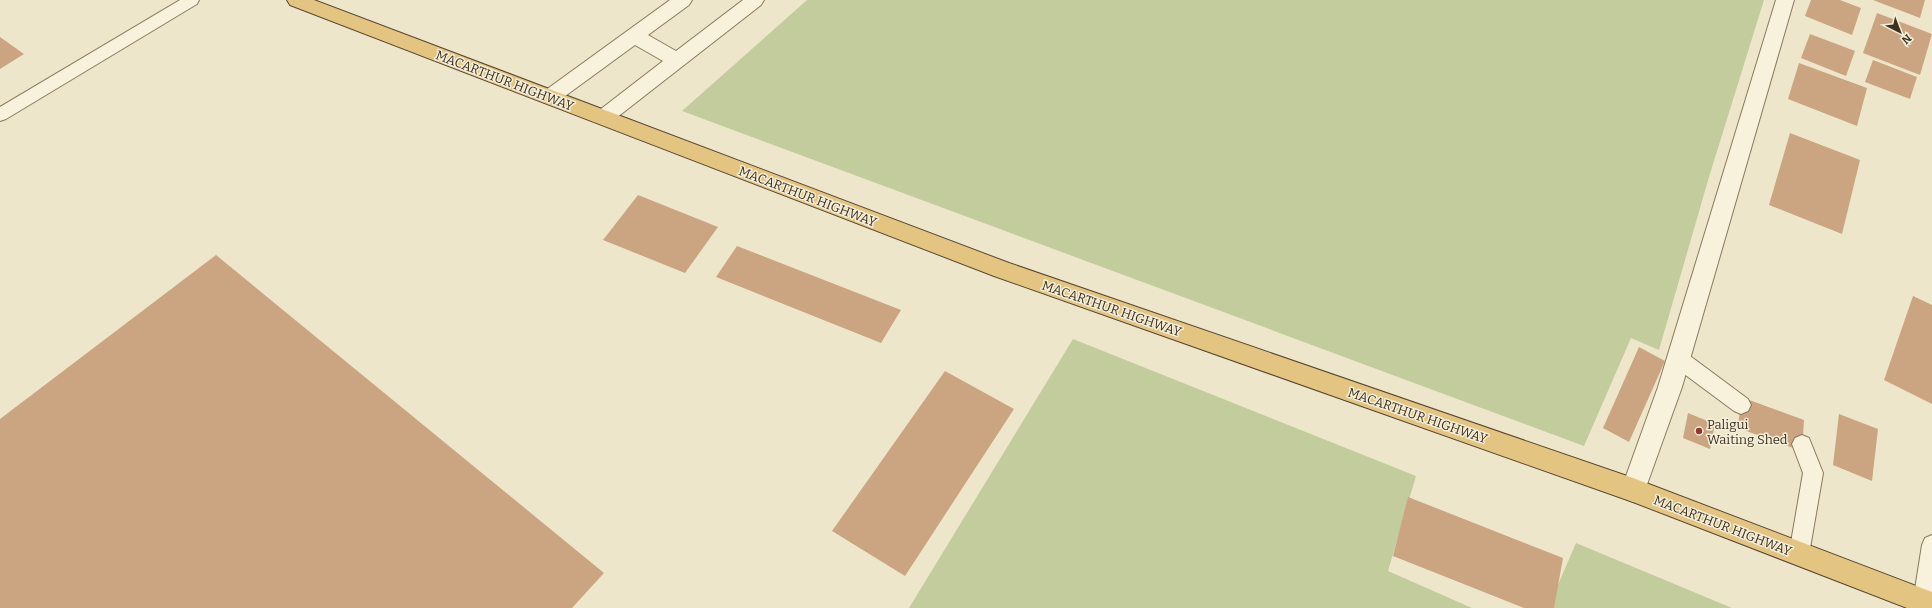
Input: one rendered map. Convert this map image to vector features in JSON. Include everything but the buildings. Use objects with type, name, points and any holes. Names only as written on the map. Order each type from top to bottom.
[{"type":"highway","name":"MACARTHUR HIGHWAY","points":[[296,0],[1002,270],[1633,490],[1928,604]]},
{"type":"street","points":[[550,97],[683,0]]},
{"type":"street","points":[[604,118],[755,0]]},
{"type":"street","points":[[1633,490],[1679,359],[1784,0]]},
{"type":"street","points":[[634,36],[677,60]]},
{"type":"lane","points":[[0,115],[192,0]]},
{"type":"lane","points":[[1679,359],[1741,405]]},
{"type":"lane","points":[[1799,554],[1813,473],[1802,444]]},
{"type":"lane","points":[[1928,604],[1932,545]]},
{"type":"green space","points":[[807,0],[1764,0],[1709,177],[1659,350],[1631,338],[1584,446],[682,111]]},
{"type":"green space","points":[[1073,339],[1416,476],[1388,571],[1472,608],[909,608]]},
{"type":"green space","points":[[1576,543],[1732,608],[1548,608]]},
{"type":"place","name":"Paligui Waiting Shed","points":[[1699,431]]}]
